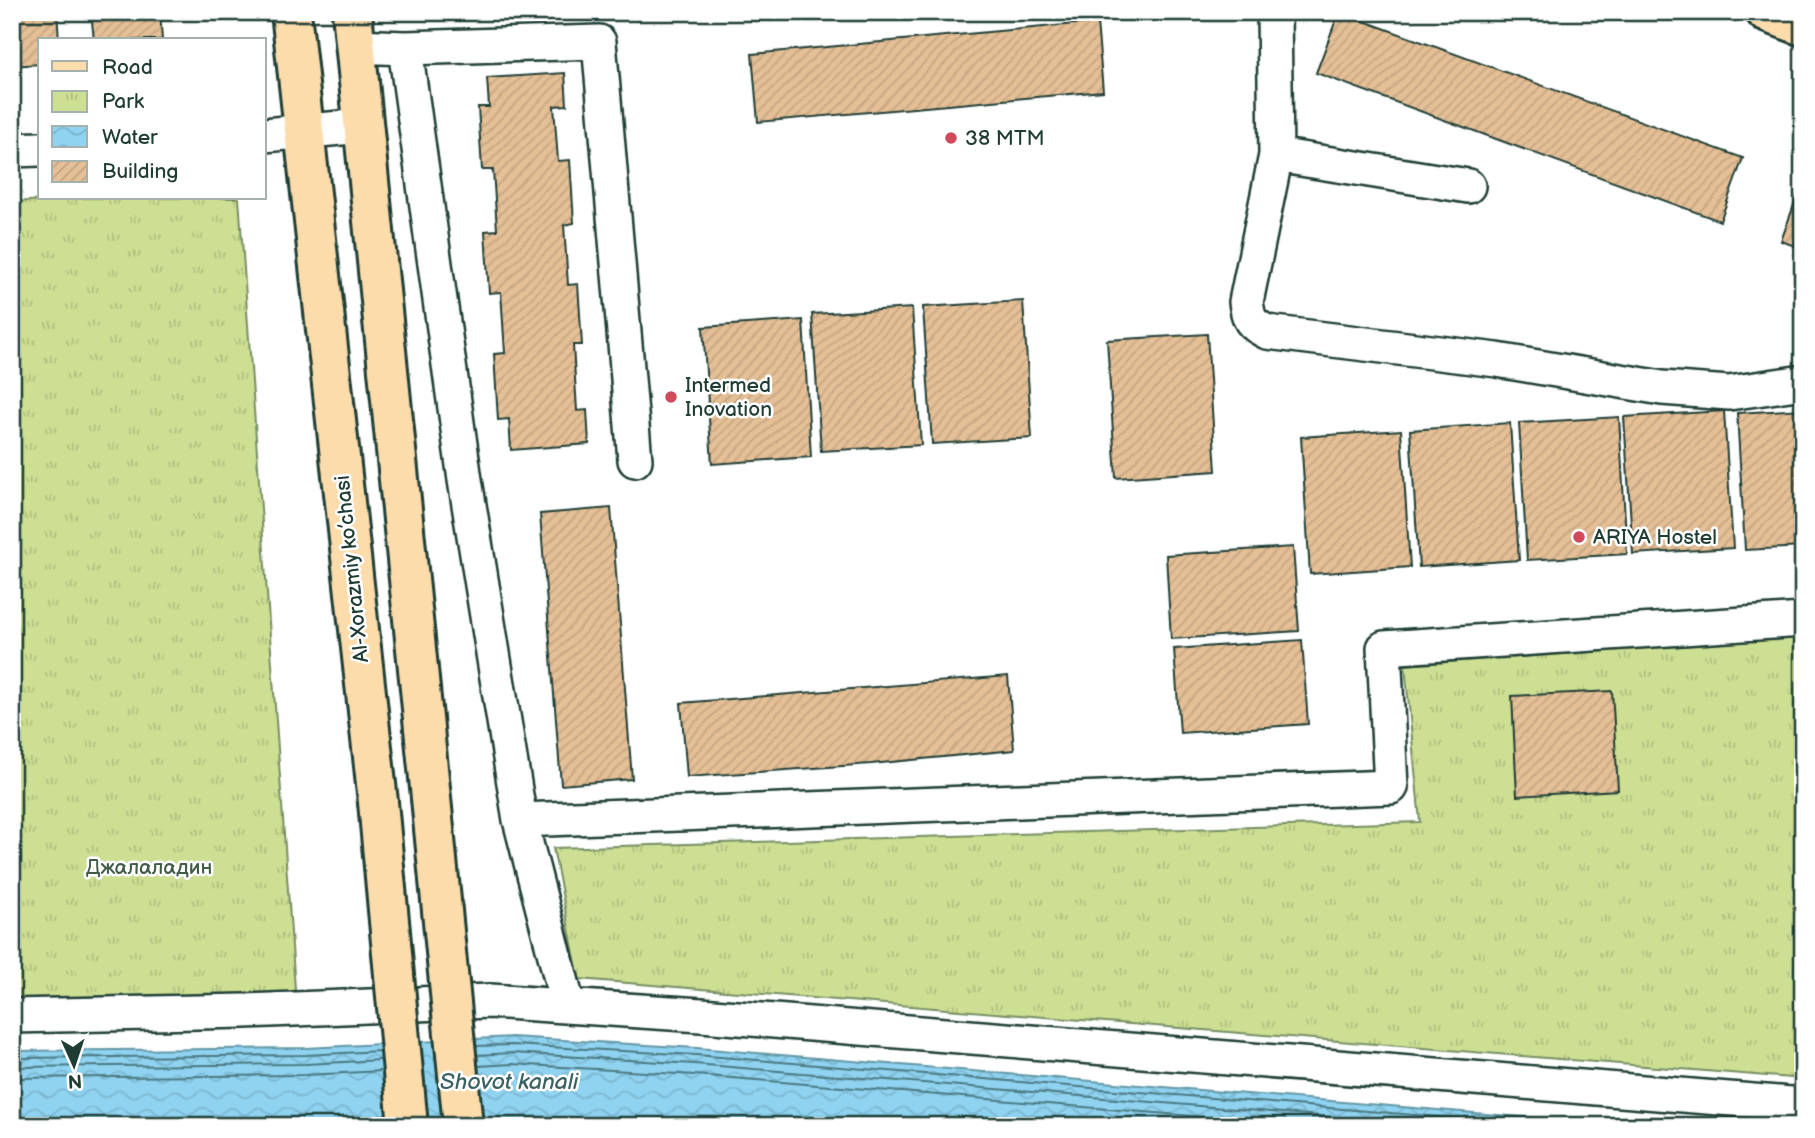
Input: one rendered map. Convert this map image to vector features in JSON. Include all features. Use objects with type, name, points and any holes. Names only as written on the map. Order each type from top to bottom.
[{"type":"main road","name":"Al-Xorazmiy ko’chasi","points":[[291,12],[378,802],[408,1126]]},
{"type":"main road","points":[[1766,12],[1803,26]]},
{"type":"main road","points":[[354,29],[463,1126]]},
{"type":"street","points":[[1274,12],[1276,155],[1246,302],[1252,324],[1267,332],[1497,360],[1662,388],[1729,393],[1803,382]]},
{"type":"street","points":[[354,29],[405,48],[599,42],[635,460]]},
{"type":"street","points":[[405,48],[465,480],[520,820],[568,1006]]},
{"type":"street","points":[[266,135],[363,126]]},
{"type":"street","points":[[12,150],[38,149]]},
{"type":"street","points":[[1276,155],[1468,186]]},
{"type":"street","points":[[520,820],[1391,787],[1384,648],[1803,620]]},
{"type":"street","points":[[12,1016],[245,1011],[490,1001],[728,1017],[1803,1105]]},
{"type":"green space","name":"Джалаладин","points":[[239,200],[296,1003],[12,1007],[12,202]]},
{"type":"green space","points":[[1803,637],[1803,1079],[579,979],[553,848],[1420,822],[1405,665]]},
{"type":"water","name":"Shovot kanali","points":[[512,1037],[697,1048],[1631,1126],[12,1126],[12,1051],[306,1048]]},
{"type":"building","points":[[12,12],[57,12],[59,38],[38,38],[38,64],[12,66]]},
{"type":"building","points":[[91,12],[160,12],[162,38],[94,38]]},
{"type":"building","points":[[502,12],[598,12],[503,21]]},
{"type":"building","points":[[1339,12],[1743,158],[1720,221],[1316,73]]},
{"type":"building","points":[[1097,22],[1103,91],[758,122],[752,54]]},
{"type":"building","points":[[565,73],[567,105],[554,106],[558,161],[570,160],[574,223],[564,225],[568,285],[578,284],[582,345],[573,345],[577,411],[587,410],[589,444],[511,450],[509,419],[498,420],[494,354],[505,353],[501,292],[489,293],[485,231],[497,230],[493,170],[482,170],[478,107],[489,107],[487,78]]},
{"type":"building","points":[[1803,180],[1803,249],[1781,241]]},
{"type":"building","points":[[1023,301],[1032,438],[932,444],[923,307]]},
{"type":"building","points":[[912,308],[921,445],[821,451],[812,314]]},
{"type":"building","points":[[803,320],[811,457],[712,464],[703,327]]},
{"type":"building","points":[[1207,334],[1216,471],[1116,478],[1107,340]]},
{"type":"building","points":[[1803,409],[1803,547],[1745,550],[1737,413]]},
{"type":"building","points":[[1724,411],[1733,548],[1633,554],[1624,417]]},
{"type":"building","points":[[1619,417],[1627,554],[1527,560],[1519,423]]},
{"type":"building","points":[[1510,423],[1519,560],[1419,567],[1410,430]]},
{"type":"building","points":[[1401,430],[1410,567],[1310,574],[1301,437]]},
{"type":"building","points":[[611,508],[632,779],[561,785],[540,514]]},
{"type":"building","points":[[1293,547],[1299,631],[1171,639],[1166,555]]},
{"type":"building","points":[[1302,640],[1308,724],[1180,733],[1174,649]]},
{"type":"building","points":[[1008,676],[1014,750],[871,764],[687,777],[681,703]]},
{"type":"building","points":[[1612,691],[1618,790],[1517,796],[1512,696]]},
{"type":"place","name":"38 MTM","points":[[951,138]]},
{"type":"place","name":"Intermed Inovation","points":[[671,397]]},
{"type":"place","name":"ARIYA Hostel","points":[[1579,537]]}]
